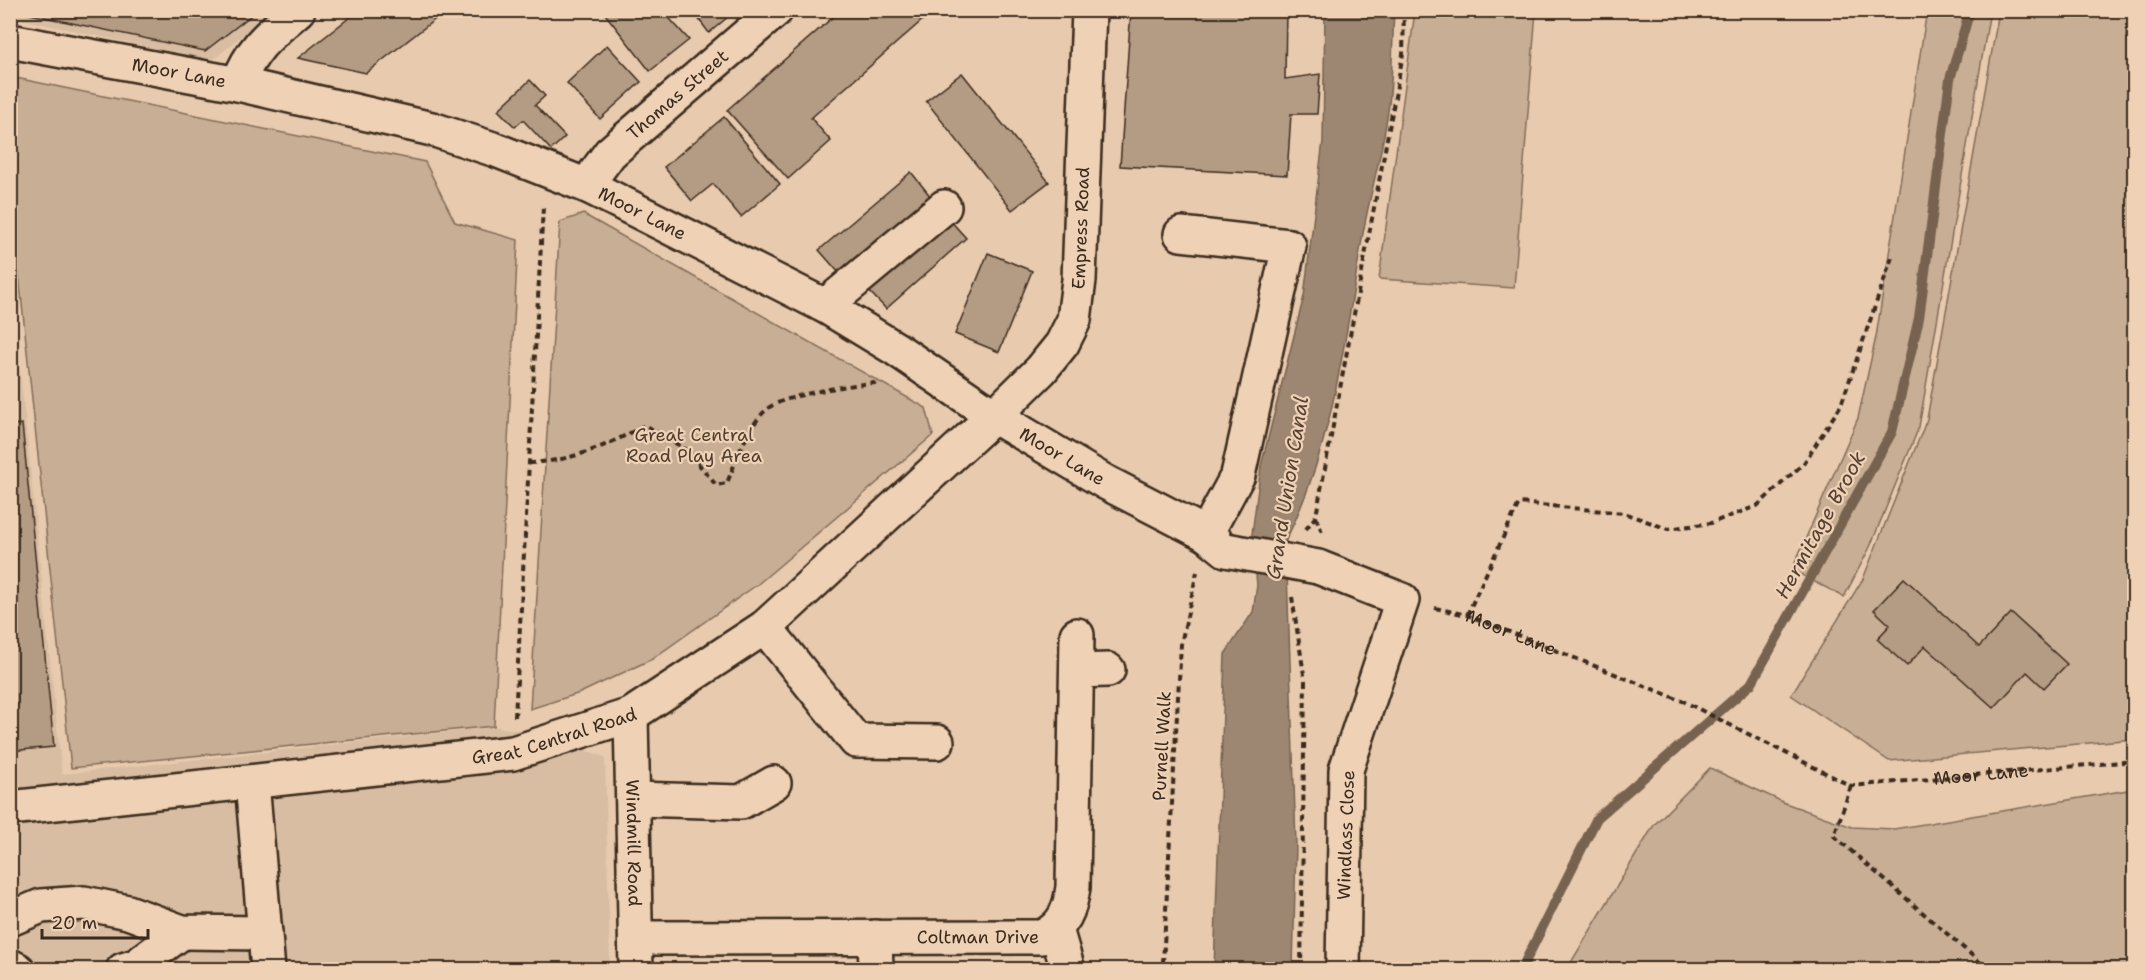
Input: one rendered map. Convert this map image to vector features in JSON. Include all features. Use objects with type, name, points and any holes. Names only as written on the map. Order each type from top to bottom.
[{"type":"street","points":[[238,84],[246,63],[261,42],[298,10]]},
{"type":"street","name":"Thomas Street","points":[[591,187],[596,172],[610,153],[776,10]]},
{"type":"street","name":"Empress Road","points":[[994,416],[1041,370],[1062,344],[1074,320],[1079,280],[1089,10]]},
{"type":"street","name":"Moor Lane","points":[[10,41],[238,84],[432,129],[549,170],[591,187],[825,306],[896,349],[994,416],[1105,482],[1216,542],[1318,567],[1402,600]]},
{"type":"street","points":[[825,306],[944,207]]},
{"type":"street","points":[[1181,234],[1289,246],[1238,475],[1216,542]]},
{"type":"street","name":"Great Central Road","points":[[10,808],[513,753],[631,715],[765,627],[994,416]]},
{"type":"street","name":"Windlass Close","points":[[1343,969],[1346,770],[1402,600]]},
{"type":"street","points":[[765,627],[856,741],[937,742]]},
{"type":"street","name":"Coltman Drive","points":[[636,954],[875,937],[1042,937],[1056,929],[1071,904],[1092,670],[1077,635]]},
{"type":"street","name":"Windmill Road","points":[[631,715],[636,954]]},
{"type":"street","points":[[252,782],[268,969]]},
{"type":"street","points":[[633,799],[741,802],[774,783]]},
{"type":"street","points":[[10,919],[41,906],[84,903],[128,912],[182,932],[265,933]]},
{"type":"street","points":[[1056,929],[1068,969]]},
{"type":"street","points":[[123,969],[136,966],[182,932]]},
{"type":"street","points":[[875,937],[876,969]]},
{"type":"street","points":[[10,966],[18,969]]},
{"type":"path","points":[[1304,532],[1316,516],[1403,54],[1404,10]]},
{"type":"path","points":[[513,753],[541,220],[549,170]]},
{"type":"path","points":[[1467,615],[1519,502],[1624,513],[1668,529],[1711,523],[1757,506],[1804,463],[1841,405],[1892,257]]},
{"type":"path","points":[[529,463],[554,461],[580,455],[610,445],[645,425],[687,450],[716,485],[727,483],[756,422],[768,408],[847,384],[875,383],[896,349]]},
{"type":"path","name":"Purnell Walk","points":[[1163,963],[1181,644],[1216,542]]},
{"type":"path","points":[[1291,590],[1305,681],[1301,969]]},
{"type":"path","name":"Moor Lane","points":[[1402,600],[1467,615],[1685,702],[1851,786],[2134,761]]},
{"type":"path","points":[[1851,786],[1834,836],[1989,969]]},
{"type":"shaded area","points":[[11,10],[271,11],[212,61],[11,17]]},
{"type":"shaded area","points":[[10,273],[62,774],[497,727],[536,733],[605,757],[610,969],[11,969]]},
{"type":"green space","points":[[1927,10],[1990,11],[1919,427],[1870,547],[1844,597],[1792,570],[1858,418],[1876,337]]},
{"type":"green space","points":[[1415,11],[1536,11],[1514,288],[1379,279]]},
{"type":"green space","points":[[1999,11],[2134,11],[2134,739],[1889,761],[1791,695],[1863,579],[1927,419]]},
{"type":"green space","points":[[11,77],[425,162],[455,222],[518,240],[494,726],[71,768],[11,200]]},
{"type":"green space","name":"Great Central Road Play Area","points":[[583,214],[926,408],[933,435],[758,584],[652,659],[580,693],[530,709],[560,222]]},
{"type":"green space","points":[[1710,768],[1785,803],[1852,827],[1894,829],[2134,789],[2134,969],[1567,969],[1654,825]]},
{"type":"water","name":"Grand Union Canal","points":[[1325,11],[1394,11],[1391,86],[1385,128],[1364,228],[1342,358],[1315,469],[1286,540],[1296,845],[1293,969],[1214,970],[1225,654],[1253,612],[1257,585],[1252,534],[1261,466],[1304,296],[1323,141]]},
{"type":"building","points":[[29,10],[258,10],[205,51],[29,14]]},
{"type":"building","points":[[359,10],[447,10],[366,73],[298,58]]},
{"type":"building","points":[[602,10],[662,10],[689,40],[650,71]]},
{"type":"building","points":[[692,10],[736,10],[709,33]]},
{"type":"building","points":[[841,10],[934,10],[811,118],[831,141],[788,179],[727,110]]},
{"type":"building","points":[[1131,10],[1286,10],[1285,79],[1320,74],[1317,114],[1291,114],[1287,175],[1120,166]]},
{"type":"building","points":[[607,45],[641,82],[600,119],[567,83]]},
{"type":"building","points":[[962,73],[1049,182],[1012,210],[926,101]]},
{"type":"building","points":[[530,80],[545,96],[535,105],[565,137],[551,150],[523,120],[515,127],[498,110]]},
{"type":"building","points":[[724,117],[780,184],[741,217],[713,184],[692,201],[664,167]]},
{"type":"building","points":[[911,172],[931,197],[840,274],[819,250]]},
{"type":"building","points":[[948,218],[966,238],[886,309],[867,289]]},
{"type":"building","points":[[988,253],[1032,271],[999,352],[955,334]]},
{"type":"building","points":[[22,424],[54,747],[10,751],[10,425]]},
{"type":"building","points":[[1904,578],[1979,647],[2011,613],[2067,664],[2044,688],[2027,672],[1994,708],[1925,646],[1907,666],[1877,639],[1890,625],[1874,610]]},
{"type":"waterway","name":"Hermitage Brook","points":[[1521,970],[1597,818],[1751,684],[1892,432],[1919,318],[1950,79],[1970,10]]}]
